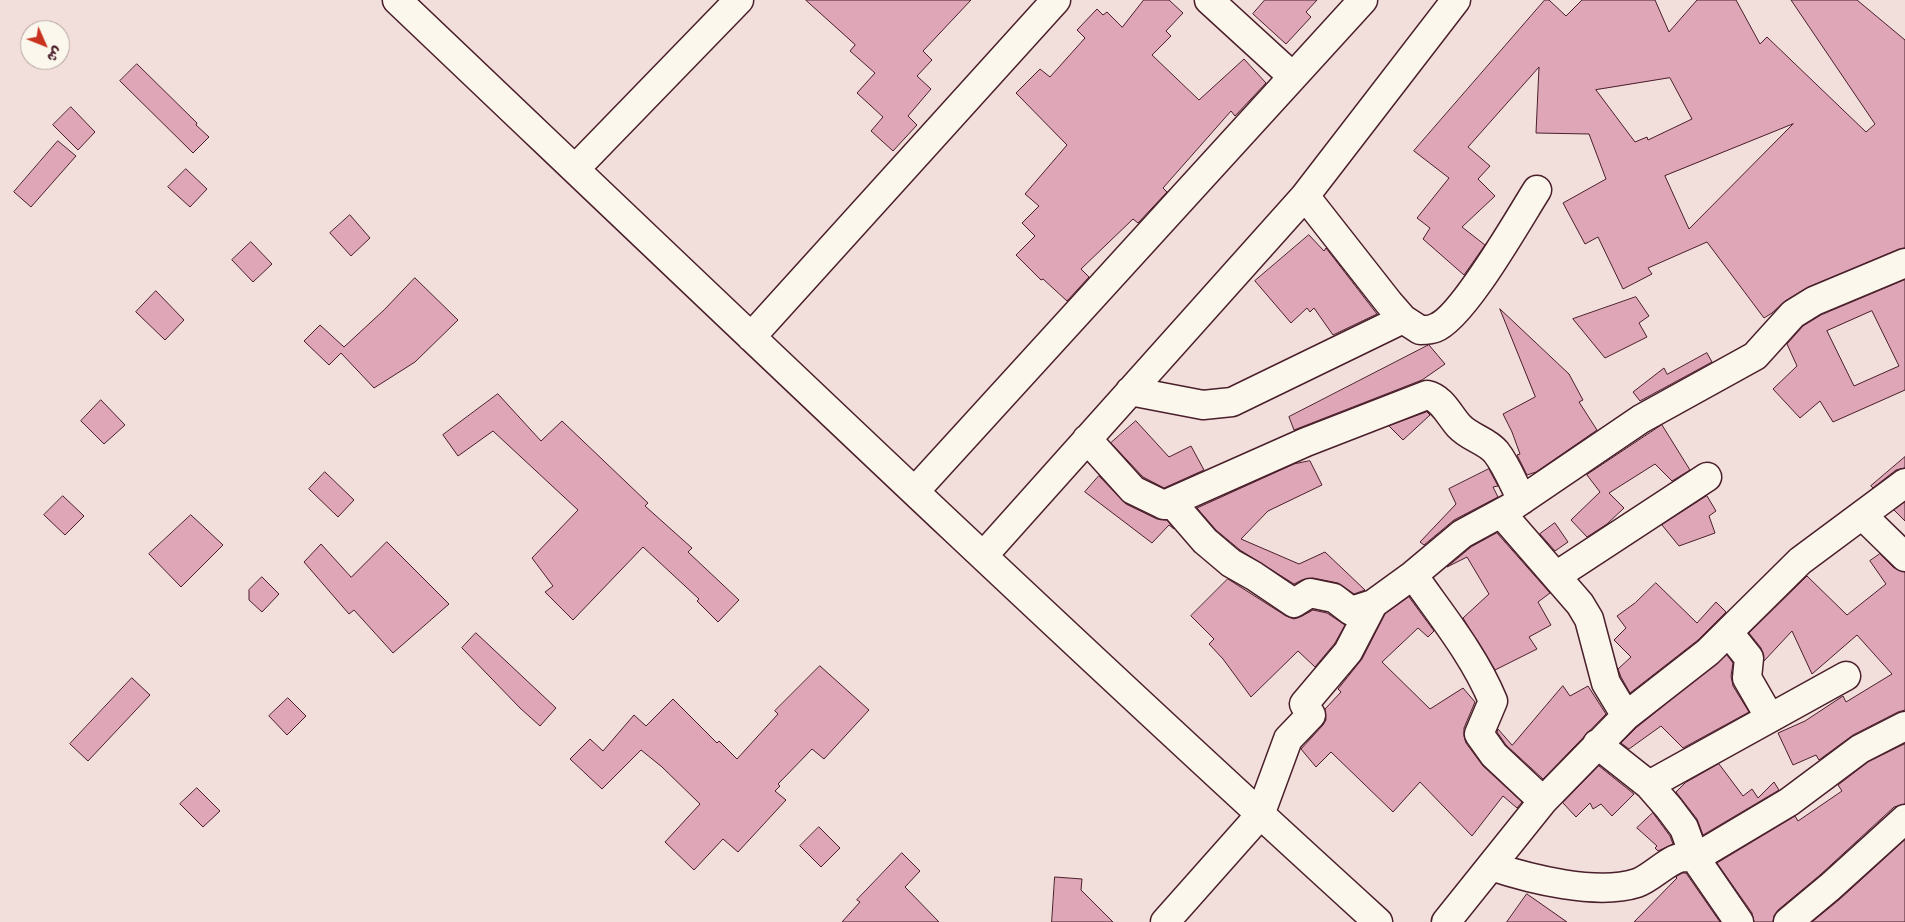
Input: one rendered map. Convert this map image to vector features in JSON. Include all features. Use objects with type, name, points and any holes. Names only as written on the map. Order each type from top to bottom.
[{"type":"street","points":[[397,0],[983,556],[1260,815],[1378,922]]},
{"type":"street","points":[[751,337],[1056,0]]},
{"type":"street","points":[[1209,0],[1292,76]]},
{"type":"street","points":[[915,491],[1363,0]]},
{"type":"street","points":[[983,556],[1305,196],[1456,0]]},
{"type":"street","points":[[575,169],[724,5]]},
{"type":"street","points":[[1305,196],[1403,319],[1420,330],[1436,328],[1467,300],[1537,190]]},
{"type":"street","points":[[1088,439],[1133,490],[1164,505],[1173,504],[1205,541],[1231,563],[1294,603],[1310,594],[1334,598],[1351,611],[1372,604],[1413,575],[1462,534],[1511,506],[1641,419],[1679,396],[1755,356],[1793,314],[1814,301],[1905,262]]},
{"type":"street","points":[[1130,391],[1203,405],[1232,402],[1403,319]]},
{"type":"street","points":[[1164,505],[1306,442],[1426,395],[1434,397],[1468,435],[1490,446],[1498,454],[1511,506],[1556,576],[1580,604],[1589,619],[1606,683],[1626,716]]},
{"type":"street","points":[[1556,576],[1707,477]]},
{"type":"street","points":[[1446,922],[1543,802],[1626,716],[1708,652],[1800,561],[1905,483]]},
{"type":"street","points":[[1863,516],[1905,557]]},
{"type":"street","points":[[1413,575],[1486,684],[1492,701],[1479,734],[1494,755],[1543,802]]},
{"type":"street","points":[[1165,922],[1260,815],[1288,739],[1311,715],[1304,704],[1348,652],[1372,604]]},
{"type":"street","points":[[1729,633],[1749,658],[1747,678],[1770,718]]},
{"type":"street","points":[[1649,785],[1846,676]]},
{"type":"street","points":[[1491,866],[1519,876],[1580,886],[1612,887],[1646,880],[1682,857],[1695,858],[1789,802],[1860,749],[1905,726]]},
{"type":"street","points":[[1597,744],[1649,785],[1684,828],[1695,858],[1739,922]]},
{"type":"street","points":[[1788,922],[1905,819]]},
{"type":"building","points":[[806,0],[971,0],[923,51],[932,60],[917,76],[931,89],[908,116],[917,125],[893,151],[871,131],[883,117],[857,93],[875,73],[850,51],[855,45]]},
{"type":"building","points":[[1144,0],[1169,0],[1183,13],[1166,31],[1171,36],[1152,55],[1199,100],[1244,59],[1266,83],[1235,116],[1231,111],[1163,188],[1167,192],[1138,223],[1133,219],[1081,269],[1089,277],[1067,301],[1043,279],[1041,280],[1016,255],[1035,236],[1022,223],[1039,206],[1025,194],[1067,145],[1016,93],[1040,69],[1050,77],[1085,38],[1077,30],[1097,9],[1103,15],[1107,12],[1122,27]]},
{"type":"building","points":[[1265,0],[1317,0],[1306,12],[1311,17],[1286,44],[1253,14]]},
{"type":"building","points":[[1545,0],[1549,0],[1566,16],[1582,0],[1655,0],[1669,32],[1697,0],[1736,0],[1760,44],[1767,37],[1866,132],[1875,124],[1791,0],[1857,0],[1905,40],[1905,248],[1808,287],[1785,301],[1764,318],[1707,242],[1648,268],[1652,274],[1623,289],[1598,237],[1585,244],[1563,203],[1606,179],[1589,134],[1536,133],[1539,67],[1468,147],[1490,166],[1478,179],[1495,196],[1462,227],[1485,245],[1464,275],[1423,239],[1430,228],[1417,218],[1449,178],[1414,151]],"holes":[[[1670,78],[1692,119],[1648,140],[1647,137],[1635,142],[1596,90]],[[1793,124],[1689,229],[1665,176]]]},
{"type":"building","points":[[137,64],[209,137],[193,153],[120,81]]},
{"type":"building","points":[[71,107],[95,132],[78,150],[53,125]]},
{"type":"building","points":[[58,141],[76,156],[31,207],[14,192]]},
{"type":"building","points":[[186,169],[207,189],[190,207],[168,187]]},
{"type":"building","points":[[350,215],[370,238],[351,256],[330,233]]},
{"type":"building","points":[[1309,235],[1324,251],[1326,248],[1377,314],[1333,335],[1314,308],[1310,312],[1307,308],[1291,323],[1255,281]]},
{"type":"building","points":[[251,242],[272,264],[253,282],[232,260]]},
{"type":"building","points":[[415,278],[458,320],[415,362],[374,388],[341,353],[329,365],[304,341],[320,325],[344,347]]},
{"type":"building","points":[[1905,280],[1905,390],[1833,422],[1820,401],[1800,418],[1773,389],[1797,366],[1787,344],[1803,326],[1821,315]],"holes":[[[1872,311],[1899,366],[1854,386],[1827,331]]]},
{"type":"building","points":[[156,291],[184,320],[165,340],[136,312]]},
{"type":"building","points":[[1636,297],[1649,316],[1639,323],[1647,337],[1605,358],[1573,319]]},
{"type":"building","points":[[1500,309],[1569,374],[1583,400],[1579,402],[1597,430],[1536,472],[1527,475],[1517,455],[1520,454],[1503,414],[1535,397]]},
{"type":"building","points":[[1429,345],[1445,364],[1422,380],[1294,430],[1289,417]]},
{"type":"building","points":[[1707,353],[1712,362],[1640,401],[1633,392],[1664,368],[1667,374]]},
{"type":"building","points":[[498,394],[541,441],[562,421],[648,503],[645,506],[692,548],[688,552],[739,600],[718,622],[697,601],[699,599],[643,547],[573,620],[545,592],[553,586],[532,558],[578,510],[493,431],[458,456],[443,435]]},
{"type":"building","points":[[101,400],[125,425],[104,444],[81,421]]},
{"type":"building","points":[[1427,412],[1430,415],[1403,440],[1389,426]]},
{"type":"building","points":[[1136,421],[1169,457],[1191,446],[1204,470],[1164,488],[1143,477],[1111,443]]},
{"type":"building","points":[[1662,425],[1690,470],[1672,481],[1655,464],[1609,493],[1624,508],[1607,524],[1587,537],[1571,520],[1600,492],[1587,475]]},
{"type":"building","points":[[1905,457],[1905,468],[1896,470],[1873,488],[1871,486]]},
{"type":"building","points":[[1310,461],[1322,485],[1268,511],[1241,539],[1299,564],[1325,552],[1365,590],[1354,594],[1338,583],[1313,578],[1294,584],[1240,550],[1216,530],[1197,508],[1294,464]]},
{"type":"building","points":[[1489,469],[1498,486],[1493,487],[1498,497],[1454,520],[1424,545],[1420,542],[1456,504],[1449,489]]},
{"type":"building","points":[[325,472],[354,500],[338,517],[309,489]]},
{"type":"building","points":[[1099,476],[1126,504],[1157,519],[1167,520],[1174,529],[1169,525],[1152,543],[1085,492]]},
{"type":"building","points":[[63,496],[84,516],[65,535],[44,515]]},
{"type":"building","points":[[1707,496],[1716,511],[1709,516],[1715,533],[1679,546],[1662,525]]},
{"type":"building","points":[[1905,502],[1905,521],[1894,510]]},
{"type":"building","points":[[191,515],[223,545],[181,587],[149,554]]},
{"type":"building","points":[[1555,523],[1568,542],[1555,551],[1540,534]]},
{"type":"building","points":[[1497,533],[1550,593],[1538,602],[1551,625],[1529,637],[1537,649],[1495,670],[1463,618],[1489,594],[1467,557],[1447,567],[1471,547]]},
{"type":"building","points":[[387,542],[449,604],[393,653],[354,610],[349,614],[304,562],[321,544],[351,577]]},
{"type":"building","points":[[1880,554],[1894,568],[1905,572],[1905,710],[1853,735],[1819,760],[1816,755],[1793,765],[1778,733],[1805,721],[1843,696],[1846,702],[1892,674],[1857,635],[1812,674],[1792,631],[1764,661],[1761,648],[1749,633],[1807,576],[1847,615],[1886,584],[1870,561]]},
{"type":"building","points":[[262,577],[279,594],[262,612],[249,600],[249,590]]},
{"type":"building","points":[[1228,579],[1286,616],[1294,619],[1313,610],[1327,613],[1345,625],[1335,643],[1315,667],[1298,651],[1251,697],[1223,659],[1209,644],[1214,639],[1191,616]]},
{"type":"building","points":[[1656,583],[1697,623],[1716,602],[1726,612],[1698,640],[1630,693],[1618,669],[1631,657],[1614,640],[1626,628],[1617,616],[1635,603]]},
{"type":"building","points":[[1409,597],[1434,631],[1428,637],[1418,628],[1382,662],[1430,709],[1463,688],[1475,702],[1464,728],[1466,743],[1483,766],[1522,802],[1517,808],[1503,796],[1472,836],[1420,782],[1393,812],[1331,752],[1316,767],[1301,749],[1323,725],[1326,720],[1325,709],[1341,692],[1338,689],[1362,659],[1385,614]]},
{"type":"building","points":[[476,633],[556,708],[540,726],[462,648]]},
{"type":"building","points":[[1727,655],[1733,663],[1731,676],[1733,686],[1749,712],[1683,748],[1661,726],[1629,749],[1621,743],[1636,728]]},
{"type":"building","points":[[820,666],[869,710],[824,759],[812,749],[778,784],[780,786],[775,791],[786,800],[738,852],[723,839],[694,870],[665,842],[700,804],[662,767],[641,750],[602,789],[570,759],[590,739],[603,751],[634,715],[646,726],[673,699],[717,743],[719,741],[737,759],[778,714],[775,711]]},
{"type":"building","points":[[132,678],[150,695],[88,761],[70,744]]},
{"type":"building","points":[[1563,686],[1570,696],[1588,686],[1606,714],[1543,779],[1506,745],[1497,732],[1498,729],[1512,745]]},
{"type":"building","points":[[288,698],[306,716],[287,735],[269,716]]},
{"type":"building","points":[[1905,744],[1905,804],[1894,807],[1820,875],[1778,910],[1773,922],[1754,922],[1752,913],[1717,863],[1795,816],[1798,821],[1842,791],[1838,785],[1868,762]]},
{"type":"building","points":[[1719,764],[1743,796],[1752,789],[1758,798],[1774,782],[1779,790],[1703,835],[1697,819],[1676,792],[1685,783]]},
{"type":"building","points":[[1599,766],[1634,794],[1612,816],[1601,804],[1593,809],[1590,803],[1576,817],[1563,803]]},
{"type":"building","points":[[197,788],[220,811],[203,827],[180,804]]},
{"type":"building","points":[[1653,813],[1670,836],[1673,844],[1658,851],[1655,848],[1657,846],[1637,828]]},
{"type":"building","points":[[819,827],[840,848],[821,867],[800,846]]},
{"type":"building","points":[[1905,840],[1905,922],[1812,922],[1840,899]]},
{"type":"building","points":[[902,853],[920,871],[905,887],[939,922],[842,922],[860,902],[857,900]]},
{"type":"building","points":[[1686,873],[1720,922],[1634,922],[1676,877]]},
{"type":"building","points":[[1055,877],[1082,879],[1081,890],[1113,922],[1052,922]]},
{"type":"building","points":[[1527,894],[1567,922],[1507,922]]}]
